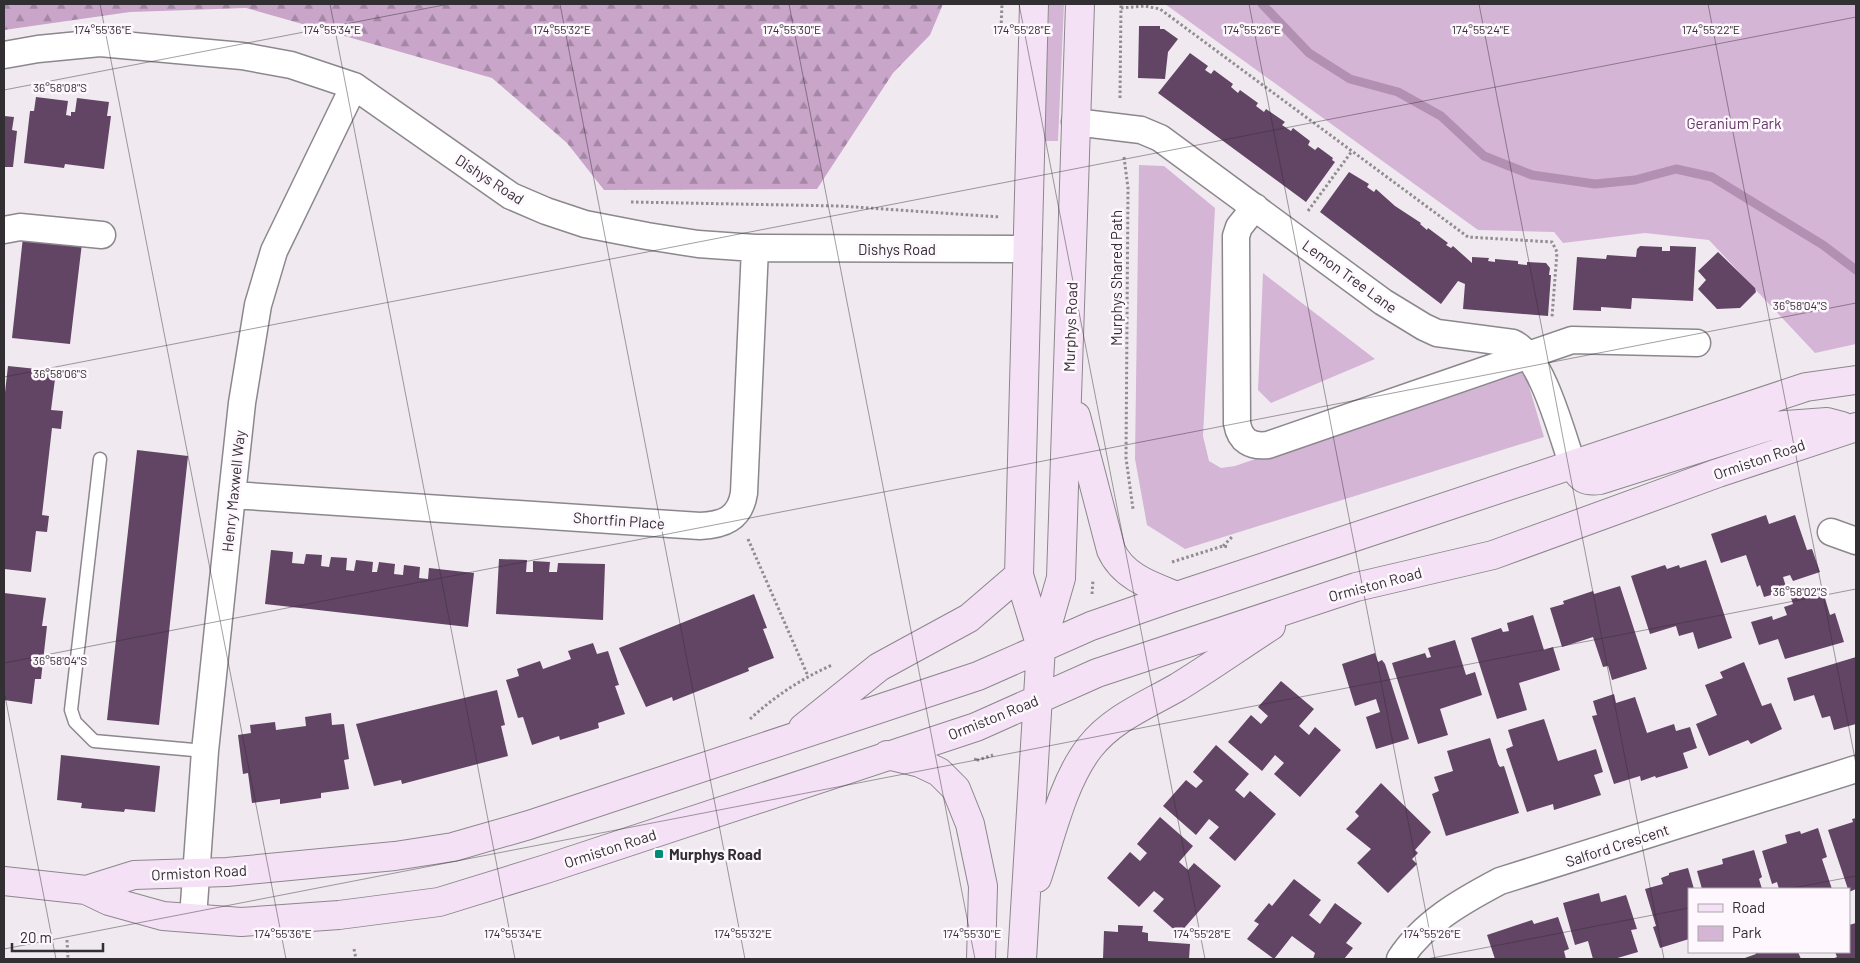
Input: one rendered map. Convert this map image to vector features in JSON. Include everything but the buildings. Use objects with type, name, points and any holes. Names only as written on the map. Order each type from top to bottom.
[{"type":"main road","name":"Murphys Road","points":[[1034,4],[1019,575],[1040,647]]},
{"type":"main road","name":"Murphys Road","points":[[1022,959],[1040,647],[1061,578],[1069,388],[1075,122],[1080,4]]},
{"type":"main road","name":"Ormiston Road","points":[[86,890],[134,875],[227,872],[395,856],[453,847],[529,825],[978,676],[1091,626],[1178,596],[1806,388],[1856,380]]},
{"type":"main road","points":[[1069,388],[1111,550],[1117,564],[1145,584],[1178,596]]},
{"type":"main road","points":[[1573,466],[1580,478],[1588,482],[1600,480],[1770,426],[1827,422],[1854,427]]},
{"type":"main road","name":"Ormiston Road","points":[[4,881],[86,890],[109,901],[163,916],[241,922],[339,915],[439,902],[546,869],[976,726],[1090,675],[1356,587],[1493,555],[1718,473],[1854,427]]},
{"type":"main road","points":[[789,740],[879,666],[969,618],[1019,575]]},
{"type":"main road","points":[[1024,919],[1064,797],[1075,773],[1093,743],[1116,722],[1177,687],[1303,605]]},
{"type":"main road","points":[[887,755],[920,763],[939,772],[956,789],[970,824],[983,886],[980,959]]},
{"type":"street","name":"Dishys Road","points":[[4,55],[38,49],[100,43],[151,46],[242,56],[291,65],[354,86],[511,196],[546,211],[585,224],[647,236],[698,244],[755,248],[1028,249]]},
{"type":"street","name":"Henry Maxwell Way","points":[[193,918],[205,751],[232,495],[242,403],[258,305],[271,260],[354,86]]},
{"type":"street","name":"Lemon Tree Lane","points":[[1075,122],[1142,130],[1160,138],[1383,302],[1430,330],[1513,343],[1522,346],[1529,354]]},
{"type":"street","points":[[1254,208],[1239,227],[1236,236],[1236,423],[1241,436],[1247,443],[1258,446],[1268,445],[1572,340],[1697,343]]},
{"type":"street","points":[[4,230],[20,227],[102,235]]},
{"type":"street","points":[[737,514],[743,503],[745,485],[755,248]]},
{"type":"street","points":[[1529,354],[1538,369],[1573,466]]},
{"type":"street","name":"Shortfin Place","points":[[232,495],[700,526],[717,525],[730,520],[737,514]]},
{"type":"street","points":[[1831,532],[1856,541]]},
{"type":"street","name":"Salford Crescent","points":[[1400,959],[1410,943],[1457,904],[1500,882],[1856,769]]},
{"type":"lane","points":[[100,459],[71,710],[75,722],[94,741],[205,751]]},
{"type":"path","name":"Murphys Shared Path","points":[[1121,6],[1119,127],[1128,188],[1126,458],[1134,513]]},
{"type":"path","points":[[1121,6],[1145,6],[1160,9],[1468,237],[1552,242],[1556,245],[1552,327],[1560,343]]},
{"type":"path","points":[[1291,234],[1352,151]]},
{"type":"path","points":[[629,202],[840,206],[1000,217]]},
{"type":"path","points":[[737,514],[808,676]]},
{"type":"path","points":[[1223,546],[1233,536]]},
{"type":"path","points":[[1165,561],[1189,557],[1223,546],[1237,548]]},
{"type":"path","points":[[67,940],[68,959]]},
{"type":"path","points":[[354,950],[356,959]]},
{"type":"green space","points":[[4,4],[943,4],[930,35],[893,73],[817,189],[604,190],[567,143],[492,78],[246,8],[130,12],[4,30]]},
{"type":"green space","points":[[1049,4],[1064,4],[1058,141],[1044,141]]},
{"type":"green space","name":"Geranium Park","points":[[1165,4],[1856,4],[1856,344],[1815,353],[1709,240],[1645,233],[1563,243],[1554,232],[1478,230]]},
{"type":"green space","points":[[1139,165],[1164,166],[1215,208],[1203,436],[1209,461],[1221,468],[1235,466],[1523,366],[1544,437],[1185,549],[1147,525],[1135,459]]},
{"type":"green space","points":[[1263,273],[1375,359],[1271,403],[1258,390]]},
{"type":"waterway","points":[[1262,4],[1309,53],[1350,79],[1398,92],[1441,116],[1484,156],[1532,175],[1595,184],[1635,180],[1676,169],[1712,177],[1823,245],[1856,270]]},
{"type":"place","name":"Murphys Road","points":[[659,854]]}]
